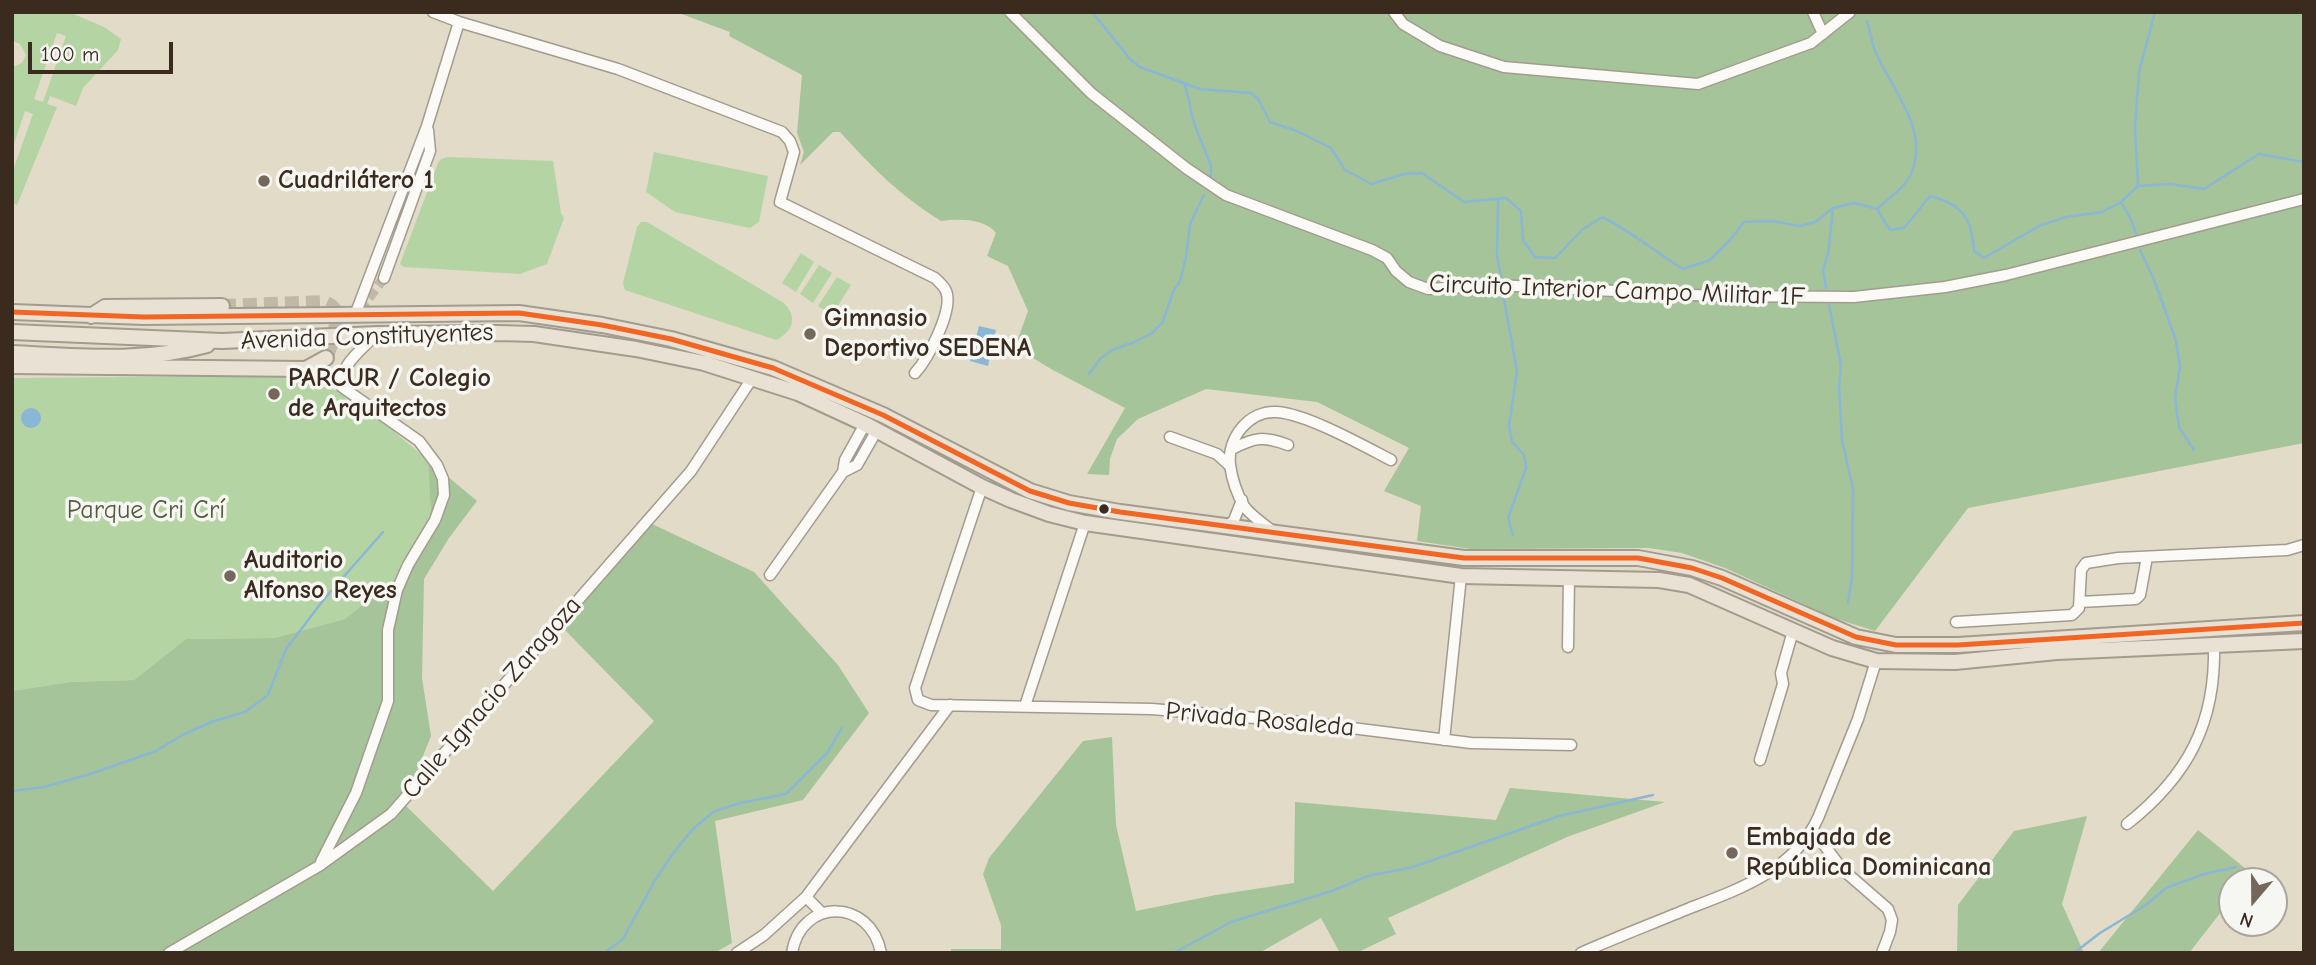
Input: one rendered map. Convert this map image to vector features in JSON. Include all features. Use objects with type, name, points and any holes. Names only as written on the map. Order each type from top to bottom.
[{"type":"highway","points":[[91,316],[106,307],[222,306]]},
{"type":"highway","name":"Avenida Constituyentes","points":[[12,312],[91,316],[519,313],[568,319],[671,338],[731,354],[826,389],[883,415],[1008,481],[1051,499],[1120,512],[1464,558],[1638,558],[1664,562],[1722,578],[1856,637],[1896,645],[1949,645],[2304,623]]},
{"type":"highway","name":"Avenida Constituyentes","points":[[12,332],[222,341],[376,334],[534,334],[636,349],[704,363],[798,393],[871,427],[982,487],[1049,514],[1086,523],[1461,576],[1630,578],[1689,585],[1844,652],[1876,660],[1955,662],[2057,652],[2304,641]]},
{"type":"highway","points":[[12,353],[117,358],[181,352],[222,341]]},
{"type":"highway","points":[[12,366],[306,369],[326,358]]},
{"type":"street","points":[[433,12],[618,69],[782,132],[790,141],[794,152],[780,202],[935,278],[945,289],[948,300],[941,324],[925,363],[915,373]]},
{"type":"street","name":"Circuito Interior Campo Militar 1F","points":[[1010,12],[1091,93],[1186,168],[1226,195],[1372,250],[1387,258],[1396,271],[1409,282],[1428,289],[1496,285],[1714,296],[1854,297],[1900,293],[2006,275],[2304,199]]},
{"type":"street","points":[[1394,12],[1403,24],[1419,36],[1450,50],[1504,67],[1698,84],[1811,43],[1850,12]]},
{"type":"street","points":[[1813,12],[1823,34]]},
{"type":"street","points":[[355,315],[427,125],[459,22]]},
{"type":"street","points":[[384,278],[430,151],[427,125]]},
{"type":"street","points":[[319,866],[356,793],[388,701],[388,630],[397,590],[408,565],[435,520],[444,495],[443,479],[438,465],[419,441],[342,387],[342,371],[376,334]]},
{"type":"street","name":"Calle Ignacio Zaragoza","points":[[169,953],[319,866],[391,814],[691,471],[753,377]]},
{"type":"street","points":[[1276,533],[1251,514],[1241,500],[1230,466],[1231,449],[1238,433],[1249,420],[1267,412],[1280,412],[1356,442],[1391,460]]},
{"type":"street","points":[[770,575],[843,472],[845,460],[871,427]]},
{"type":"street","points":[[1170,437],[1217,454],[1230,466]]},
{"type":"street","points":[[1231,449],[1258,438],[1270,438],[1288,445]]},
{"type":"street","name":"Privada Rosaleda","points":[[982,487],[915,688],[918,701],[931,705],[1152,709],[1312,723],[1471,743],[1570,745]]},
{"type":"street","points":[[1228,527],[1234,520],[1241,500]]},
{"type":"street","points":[[1025,706],[1086,523]]},
{"type":"street","points":[[1956,622],[2072,615],[2079,608],[2081,570],[2086,563],[2118,558],[2287,550],[2304,545]]},
{"type":"street","points":[[2080,602],[2136,599],[2140,595],[2147,557]]},
{"type":"street","points":[[1444,740],[1461,576]]},
{"type":"street","points":[[1568,647],[1569,578]]},
{"type":"street","points":[[1760,760],[1783,684],[1781,673],[1793,631]]},
{"type":"street","points":[[2127,824],[2154,802],[2177,776],[2198,740],[2210,704],[2215,667],[2214,645]]},
{"type":"street","points":[[1581,953],[1749,884],[1788,859],[1813,830],[1858,719],[1876,660]]},
{"type":"street","points":[[737,953],[764,935],[806,897],[950,705]]},
{"type":"street","points":[[1813,830],[1842,869],[1888,909],[1892,920],[1891,932],[1882,953]]},
{"type":"street","points":[[806,897],[822,913]]},
{"type":"street","points":[[792,953],[800,930],[810,920],[822,913],[836,911],[850,913],[862,919],[879,941],[881,953]]},
{"type":"green space","points":[[12,12],[69,12],[104,27],[121,39],[118,50],[83,88],[76,106],[50,96],[47,104],[57,107],[17,205],[12,202],[12,173],[33,114],[25,111],[12,150],[12,67],[22,63],[26,55],[20,44],[12,41]],"holes":[[[57,33],[66,36],[43,102],[34,99]]]},
{"type":"green space","points":[[676,12],[2304,12],[2304,443],[1968,508],[1875,631],[1834,618],[1725,568],[1682,553],[1649,548],[1471,549],[1417,541],[1421,506],[1384,491],[1409,448],[1317,402],[1206,389],[1138,419],[1117,439],[1110,459],[1109,475],[1087,474],[1125,408],[1015,347],[1028,311],[1008,266],[987,256],[996,233],[978,222],[941,221],[888,181],[840,132],[833,132],[800,165],[804,152],[797,133],[802,75],[729,36],[730,32]]},
{"type":"green space","points":[[654,152],[768,176],[759,222],[750,228],[675,212],[646,192]]},
{"type":"green space","points":[[448,157],[553,161],[564,218],[547,264],[520,274],[404,267],[400,264],[438,163]]},
{"type":"green space","points":[[641,222],[647,222],[784,303],[791,314],[790,328],[776,340],[625,290],[623,283],[637,227]]},
{"type":"green space","points":[[801,253],[814,262],[796,292],[782,283]]},
{"type":"green space","points":[[819,265],[832,273],[813,303],[800,294]]},
{"type":"green space","points":[[837,277],[851,285],[832,315],[818,306]]},
{"type":"green space","name":"Parque Cri Crí","points":[[12,378],[294,378],[338,391],[428,460],[431,515],[398,576],[345,619],[274,638],[186,639],[134,680],[71,682],[12,691]]},
{"type":"green space","points":[[428,460],[477,501],[449,538],[424,579],[422,678],[431,736],[404,804],[493,891],[654,721],[562,627],[650,523],[754,572],[838,665],[869,713],[803,800],[715,821],[732,943],[714,953],[12,953],[12,691],[71,682],[134,680],[186,639],[274,638],[345,619],[398,576],[431,515]]},
{"type":"green space","points":[[1112,737],[1116,825],[1136,911],[1294,883],[1295,802],[1496,820],[1510,788],[1665,802],[1567,837],[1388,918],[1396,934],[1356,953],[1340,953],[1321,918],[1259,953],[951,953],[951,949],[1001,949],[1001,925],[983,874],[989,858],[1083,741]]},
{"type":"green space","points":[[2087,816],[2062,904],[2084,953],[1957,953],[1958,905],[2014,831]]},
{"type":"green space","points":[[2198,830],[2244,867],[2218,867],[2218,916],[2189,953],[2098,953]]},
{"type":"water","points":[[979,326],[996,330],[988,366],[970,361]]},
{"type":"water","points":[[31,408],[38,411],[41,418],[38,425],[31,428],[24,425],[21,418],[24,411]]},
{"type":"waterway","points":[[1092,12],[1131,60],[1140,67],[1200,89],[1251,93],[1258,99],[1270,122],[1297,131],[1331,148],[1345,170],[1372,184],[1404,174],[1422,173],[1464,202],[1506,198],[1521,211],[1523,240],[1535,257],[1555,258],[1582,230],[1602,217],[1683,269],[1710,260],[1744,222],[1772,221],[1800,226],[1815,222],[1833,208],[1855,203],[1877,209],[1890,230],[1904,228],[1930,196],[1950,203],[1963,214],[1971,230],[1974,251],[1984,258],[2039,226],[2066,217],[2102,212],[2121,202],[2138,186],[2170,184],[2204,189],[2259,154],[2304,162]]},
{"type":"waterway","points":[[2138,185],[2135,128],[2139,72],[2155,12]]},
{"type":"waterway","points":[[1867,21],[1874,48],[1906,109],[1916,141],[1916,157],[1911,174],[1877,209]]},
{"type":"waterway","points":[[1185,84],[1194,123],[1211,166],[1211,178]]},
{"type":"waterway","points":[[1089,374],[1100,359],[1112,350],[1152,333],[1162,323],[1180,281],[1190,224],[1204,195]]},
{"type":"waterway","points":[[1498,200],[1497,256],[1501,276]]},
{"type":"waterway","points":[[2121,202],[2136,233]]},
{"type":"waterway","points":[[1826,288],[1823,269],[1828,254],[1833,209]]},
{"type":"waterway","points":[[2140,250],[2155,282],[2176,341],[2180,367],[2175,398],[2179,427],[2194,450]]},
{"type":"waterway","points":[[1503,294],[1517,371],[1509,426],[1512,442],[1524,455],[1526,468],[1508,518],[1513,535]]},
{"type":"waterway","points":[[1829,305],[1841,365],[1839,386],[1842,440],[1853,489],[1852,577],[1848,603]]},
{"type":"waterway","points":[[12,791],[44,787],[87,775],[156,751],[184,734],[245,712],[268,695],[286,649],[325,598],[383,532]]},
{"type":"waterway","points":[[604,953],[623,939],[654,882],[693,829],[713,812],[740,803],[786,794],[827,753],[842,728]]},
{"type":"waterway","points":[[1174,953],[1231,922],[1332,891],[1368,876],[1413,867],[1559,816],[1653,795]]},
{"type":"waterway","points":[[2074,953],[2100,933],[2146,905],[2166,888],[2218,871]]},
{"type":"tunnel","points":[[332,345],[384,278]]},
{"type":"tunnel","points":[[222,306],[324,302],[332,306],[336,313],[334,336],[326,358]]},
{"type":"transit line","points":[[12,312],[144,317],[519,313],[602,325],[671,339],[773,368],[883,415],[1030,491],[1069,503],[1464,558],[1638,558],[1692,568],[1722,578],[1856,637],[1896,645],[1958,645],[2304,623]]},
{"type":"place","name":"Cuadrilátero 1","points":[[264,181]]},
{"type":"place","name":"Gimnasio Deportivo SEDENA","points":[[810,334]]},
{"type":"place","name":"PARCUR / Colegio de Arquitectos","points":[[274,394]]},
{"type":"place","name":"Auditorio Alfonso Reyes","points":[[230,576]]},
{"type":"place","name":"Embajada de República Dominicana","points":[[1732,853]]}]
